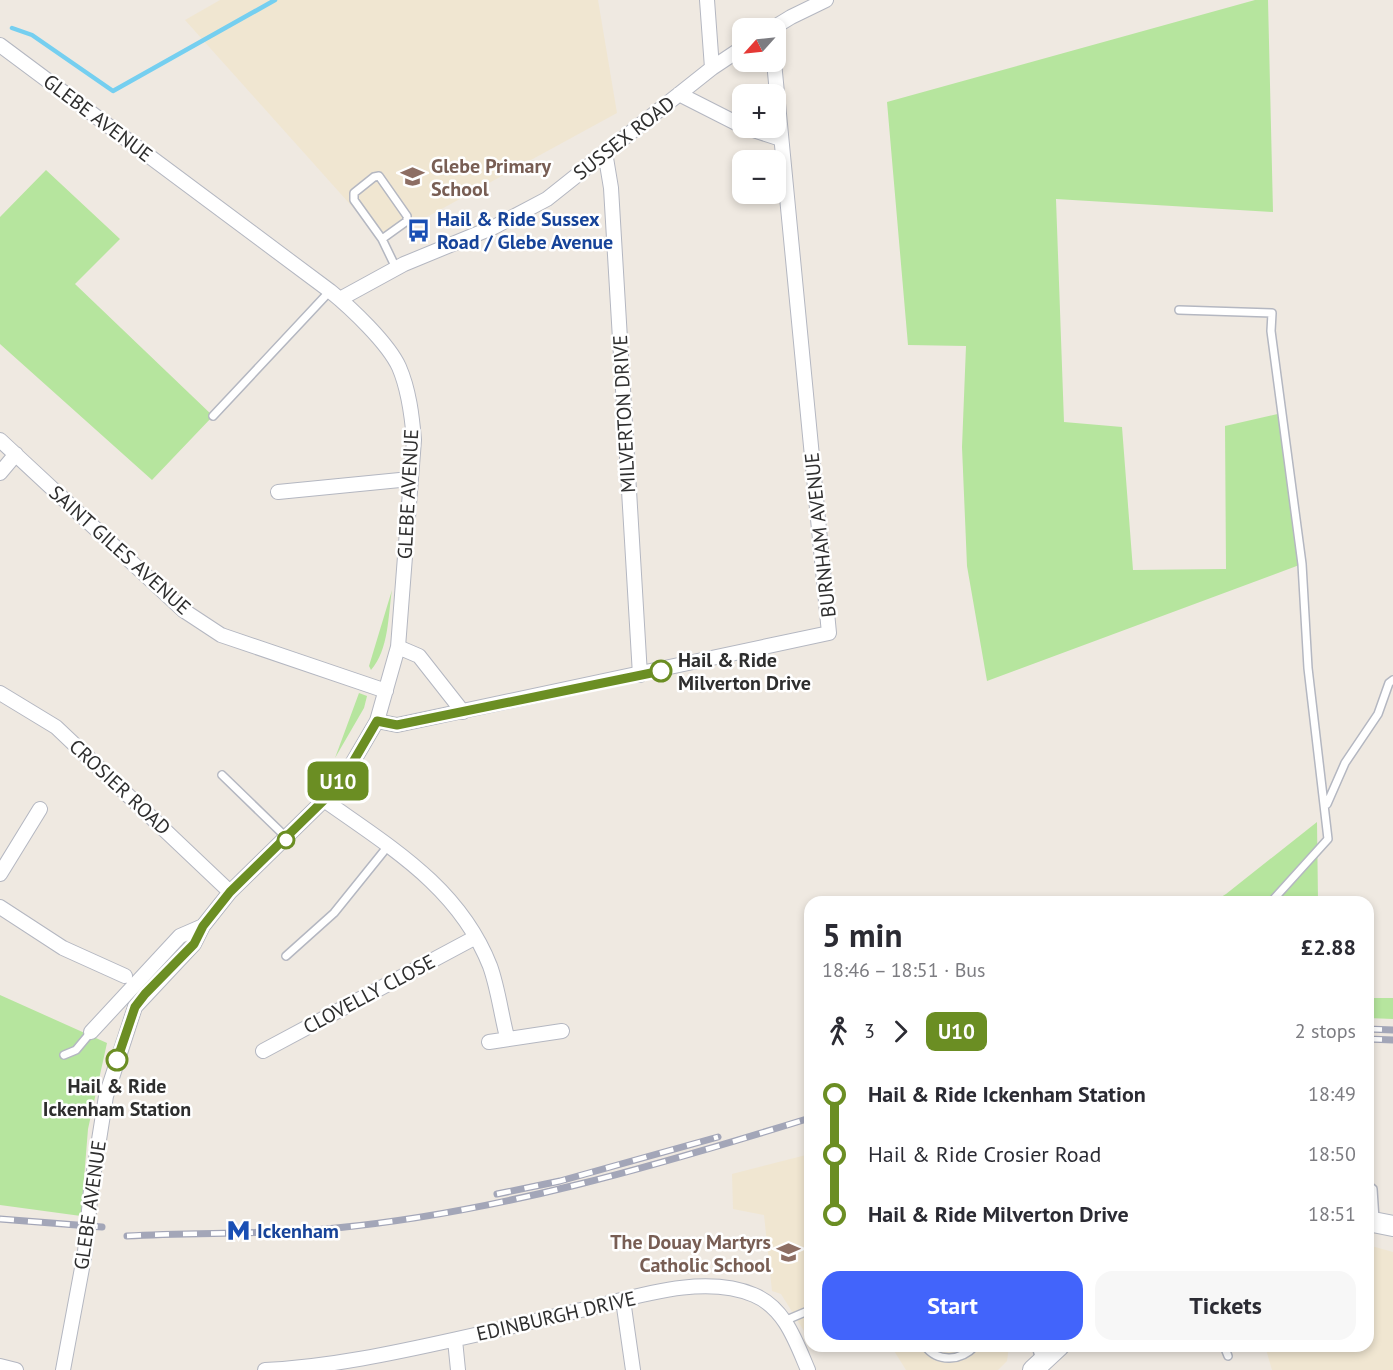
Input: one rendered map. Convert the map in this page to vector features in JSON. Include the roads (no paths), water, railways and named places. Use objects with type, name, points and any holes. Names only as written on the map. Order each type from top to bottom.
[{"type":"main road","points":[[1039,1362],[1052,1352]]},
{"type":"street","points":[[706,0],[712,68]]},
{"type":"street","points":[[786,20],[826,0]]},
{"type":"street","name":"GLEBE AVENUE","points":[[0,45],[335,295],[363,320],[399,366],[412,411],[414,440],[398,647],[377,721],[353,762],[324,800],[230,892],[203,926],[194,944],[135,1007],[105,1096],[91,1190],[86,1252],[63,1370]]},
{"type":"street","name":"SUSSEX ROAD","points":[[335,295],[494,227],[547,199],[732,55]]},
{"type":"street","name":"BURNHAM AVENUE","points":[[377,721],[397,725],[829,633],[774,72]]},
{"type":"street","points":[[679,94],[732,121]]},
{"type":"street","name":"MILVERTON DRIVE","points":[[605,152],[610,188],[640,675]]},
{"type":"street","name":"SAINT GILES AVENUE","points":[[0,440],[183,610],[221,635],[386,691]]},
{"type":"street","points":[[0,473],[16,454]]},
{"type":"street","points":[[278,492],[410,479]]},
{"type":"street","points":[[398,647],[419,656],[463,712]]},
{"type":"street","name":"CROSIER ROAD","points":[[0,693],[56,727],[230,892]]},
{"type":"street","points":[[324,800],[420,868],[459,910],[476,937],[490,967],[507,1037]]},
{"type":"street","points":[[0,874],[40,809]]},
{"type":"street","points":[[0,906],[63,948],[125,976]]},
{"type":"street","name":"GLEBE AVENUE","points":[[91,1032],[180,936],[203,926]]},
{"type":"street","name":"CLOVELLY CLOSE","points":[[262,1051],[476,937]]},
{"type":"street","points":[[489,1042],[507,1037],[562,1031]]},
{"type":"street","name":"EDINBURGH DRIVE","points":[[265,1370],[310,1366],[454,1340],[678,1289],[734,1288],[756,1296],[775,1309],[784,1321],[808,1370]]},
{"type":"street","points":[[623,1300],[633,1370]]},
{"type":"street","points":[[454,1340],[458,1370]]},
{"type":"street","points":[[0,1366],[16,1370]]},
{"type":"lane","points":[[382,238],[407,221],[407,216],[379,176],[374,177],[354,193],[354,200],[382,238],[396,268]]},
{"type":"lane","points":[[213,416],[335,295]]},
{"type":"lane","points":[[1179,310],[1272,313],[1271,331],[1302,564],[1308,668],[1326,806],[1328,839],[1276,896]]},
{"type":"lane","points":[[1326,806],[1345,763],[1378,714],[1389,683],[1393,680]]},
{"type":"lane","points":[[222,776],[287,838]]},
{"type":"lane","points":[[286,956],[334,913],[388,846]]},
{"type":"lane","points":[[64,1055],[76,1050],[91,1032]]},
{"type":"lane","points":[[1374,1196],[1379,1223]]},
{"type":"lane","points":[[784,1321],[804,1313]]},
{"type":"lane","points":[[932,1352],[946,1358],[961,1356],[967,1352]]},
{"type":"lane","points":[[1226,1352],[1228,1356]]},
{"type":"waterway","points":[[12,28],[32,35],[113,91],[275,0]]},
{"type":"railway","points":[[1374,1029],[1393,1030]]},
{"type":"railway","points":[[1374,1039],[1393,1040]]},
{"type":"railway","points":[[127,1236],[310,1230],[397,1221],[457,1211],[635,1170],[804,1120]]},
{"type":"railway","points":[[497,1194],[560,1181],[718,1137]]},
{"type":"railway","points":[[0,1219],[102,1227]]},
{"type":"place","name":"Glebe Primary School","points":[[413,177]]},
{"type":"place","name":"Hail & Ride Sussex Road / Glebe Avenue","points":[[419,230]]},
{"type":"place","name":"Hail & Ride Milverton Drive","points":[[661,671]]},
{"type":"place","name":"Hail & Ride Ickenham Station","points":[[117,1060]]},
{"type":"place","name":"Ickenham","points":[[239,1231]]},
{"type":"place","name":"The Douay Martyrs Catholic School","points":[[789,1253]]}]
